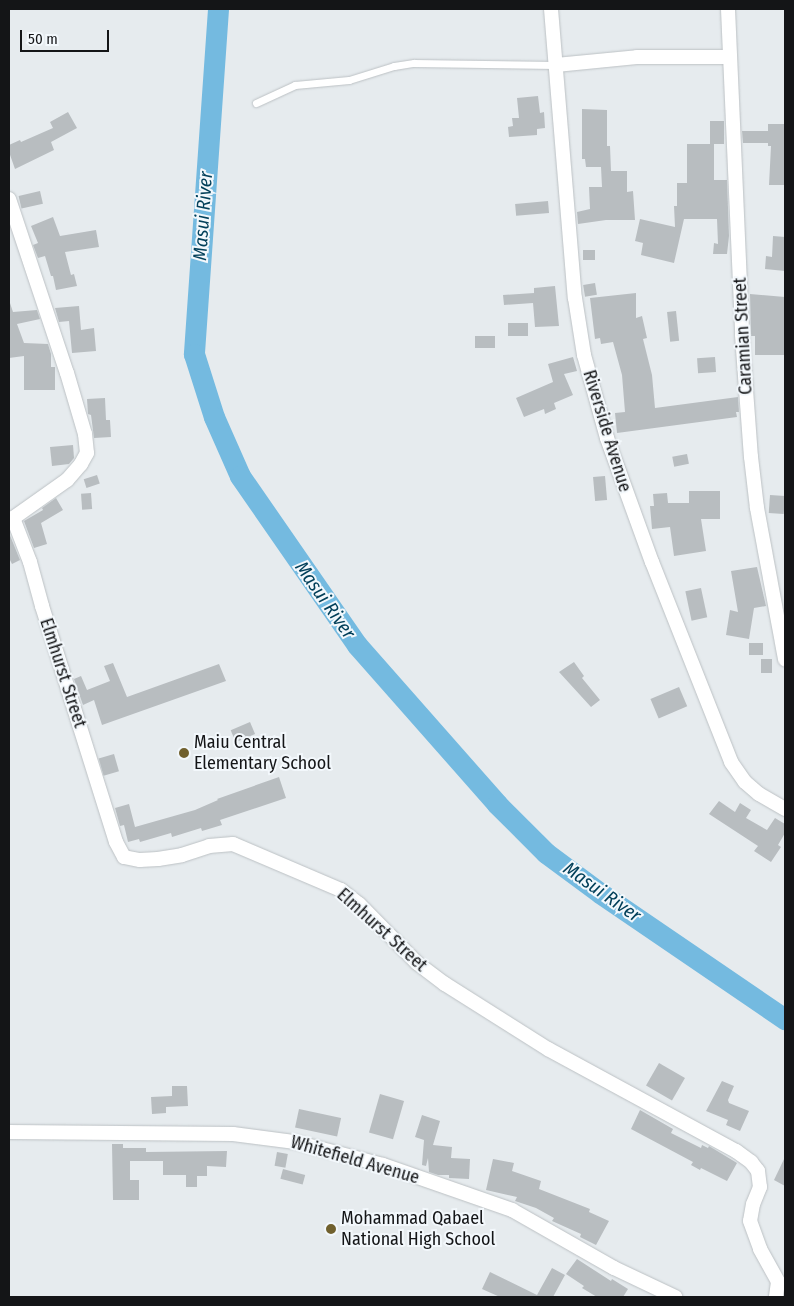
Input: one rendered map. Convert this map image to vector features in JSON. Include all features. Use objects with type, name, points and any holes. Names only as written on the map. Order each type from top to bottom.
[{"type":"street","name":"Riverside Avenue","points":[[551,9],[574,298],[584,355],[607,438],[652,562],[731,762],[745,782],[758,794],[785,809]]},
{"type":"street","name":"Caramian Street","points":[[728,9],[742,335],[751,457],[757,508],[785,660]]},
{"type":"street","points":[[556,65],[637,58],[730,57]]},
{"type":"street","points":[[9,198],[85,434],[87,452],[81,464],[67,480],[11,520]]},
{"type":"street","name":"Elmhurst Street","points":[[11,520],[30,562],[116,842],[124,857],[140,860],[158,859],[182,855],[208,846],[233,844],[341,890],[359,904],[417,963],[445,984],[548,1049],[736,1151],[752,1162],[758,1171],[760,1187],[753,1204],[750,1221],[760,1248],[778,1282],[776,1297]]},
{"type":"street","name":"Whitefield Avenue","points":[[9,1132],[233,1134],[295,1142],[383,1165],[512,1210],[614,1268],[675,1297]]},
{"type":"lane","points":[[256,102],[295,86],[349,80],[394,66],[414,63],[556,65]]},
{"type":"building","points":[[538,96],[540,113],[544,112],[545,128],[537,129],[537,135],[509,137],[508,127],[513,126],[512,118],[519,118],[517,98]]},
{"type":"building","points":[[582,109],[607,110],[607,146],[610,146],[611,171],[627,171],[627,192],[633,191],[635,220],[606,220],[578,224],[577,212],[590,209],[589,187],[602,187],[601,167],[586,167],[585,159],[582,159]]},
{"type":"building","points":[[68,112],[77,128],[51,142],[54,150],[15,169],[9,152],[9,145],[20,140],[21,142],[53,128],[50,122]]},
{"type":"building","points":[[710,121],[724,121],[724,144],[710,144]]},
{"type":"building","points":[[768,124],[785,124],[785,185],[769,185],[771,146],[768,146],[768,143],[743,143],[742,131],[768,131]]},
{"type":"building","points":[[687,144],[714,144],[714,180],[727,180],[729,236],[727,254],[713,254],[714,243],[718,244],[717,219],[684,219],[674,263],[641,255],[643,243],[635,241],[640,219],[675,227],[674,206],[677,206],[677,183],[687,183]]},
{"type":"building","points":[[40,191],[43,204],[21,209],[19,196]]},
{"type":"building","points":[[548,201],[549,213],[516,216],[515,204]]},
{"type":"building","points":[[53,217],[60,236],[96,230],[99,247],[65,252],[71,275],[74,274],[77,286],[56,290],[45,256],[38,258],[33,245],[38,243],[31,226]]},
{"type":"building","points":[[773,236],[785,237],[785,271],[765,269],[766,256],[772,257]]},
{"type":"building","points":[[583,250],[595,250],[595,260],[583,260]]},
{"type":"building","points":[[595,283],[597,295],[585,297],[583,285]]},
{"type":"building","points":[[555,286],[559,326],[535,327],[533,303],[504,305],[503,295],[534,293],[534,288]]},
{"type":"building","points":[[636,293],[636,318],[642,316],[647,338],[643,339],[652,375],[655,408],[738,397],[739,412],[736,412],[737,417],[617,433],[615,413],[625,412],[622,375],[613,342],[601,344],[600,338],[595,339],[590,298]]},
{"type":"building","points":[[750,294],[785,297],[785,355],[755,355],[755,336],[751,336]]},
{"type":"building","points":[[10,303],[13,312],[37,310],[40,319],[17,324],[24,343],[48,344],[51,354],[51,367],[55,367],[55,390],[24,390],[24,356],[9,358]]},
{"type":"building","points":[[79,306],[81,330],[94,328],[96,351],[72,353],[69,321],[59,322],[55,308]]},
{"type":"building","points":[[676,311],[679,341],[670,342],[667,312]]},
{"type":"building","points":[[508,323],[528,323],[528,336],[508,336]]},
{"type":"building","points":[[475,336],[495,336],[495,348],[475,348]]},
{"type":"building","points":[[573,357],[577,371],[564,374],[573,395],[554,403],[556,409],[545,414],[544,409],[524,417],[516,398],[553,382],[548,364]]},
{"type":"building","points":[[715,357],[716,372],[698,373],[697,358]]},
{"type":"building","points":[[105,398],[106,420],[110,420],[111,437],[94,438],[91,415],[88,414],[87,399]]},
{"type":"building","points":[[73,445],[74,458],[69,464],[52,466],[50,447]]},
{"type":"building","points":[[687,454],[689,464],[674,467],[672,457]]},
{"type":"building","points":[[97,475],[100,484],[86,488],[84,479]]},
{"type":"building","points":[[605,476],[607,500],[595,501],[593,477]]},
{"type":"building","points":[[689,491],[720,491],[720,519],[701,519],[706,551],[674,556],[670,527],[652,529],[650,506],[654,506],[653,494],[667,493],[668,503],[689,503]]},
{"type":"building","points":[[91,493],[92,509],[82,510],[81,494]]},
{"type":"building","points":[[770,495],[785,496],[784,514],[769,513]]},
{"type":"building","points":[[56,498],[63,510],[41,523],[47,544],[34,548],[24,521],[43,510],[42,508]]},
{"type":"building","points":[[9,533],[20,560],[12,564],[9,558]]},
{"type":"building","points":[[757,567],[766,606],[754,608],[749,639],[726,635],[730,610],[738,612],[731,571]]},
{"type":"building","points":[[701,588],[707,617],[692,621],[685,591]]},
{"type":"building","points":[[749,643],[763,643],[763,655],[749,655]]},
{"type":"building","points":[[761,659],[772,659],[772,673],[761,673]]},
{"type":"building","points":[[574,662],[584,676],[582,678],[600,700],[591,707],[559,672]]},
{"type":"building","points":[[113,663],[127,697],[219,664],[226,681],[102,725],[94,700],[83,705],[74,679],[81,676],[87,690],[110,681],[104,666]]},
{"type":"building","points":[[679,687],[687,706],[659,718],[650,699]]},
{"type":"building","points":[[250,722],[255,734],[236,742],[231,730]]},
{"type":"building","points":[[114,754],[119,771],[104,776],[99,758]]},
{"type":"building","points":[[279,777],[286,798],[220,820],[222,825],[202,831],[201,828],[172,837],[171,833],[140,842],[139,839],[128,842],[124,825],[120,826],[115,808],[129,804],[135,827],[195,810],[217,799]]},
{"type":"building","points":[[719,801],[735,812],[740,803],[751,810],[746,818],[767,830],[775,818],[785,824],[785,833],[778,845],[781,847],[771,862],[754,851],[758,846],[709,814]]},
{"type":"building","points":[[659,1063],[685,1078],[672,1101],[646,1086]]},
{"type":"building","points":[[722,1081],[734,1086],[728,1100],[729,1103],[749,1111],[740,1131],[726,1125],[728,1120],[706,1111]]},
{"type":"building","points":[[172,1086],[187,1086],[188,1106],[166,1107],[166,1113],[152,1114],[151,1097],[172,1096]]},
{"type":"building","points":[[380,1094],[404,1101],[393,1139],[369,1132]]},
{"type":"building","points":[[299,1109],[341,1118],[337,1137],[295,1128]]},
{"type":"building","points":[[640,1110],[673,1129],[671,1133],[701,1148],[702,1145],[708,1148],[709,1146],[737,1163],[727,1181],[701,1168],[700,1170],[691,1165],[693,1162],[631,1129]]},
{"type":"building","points":[[422,1115],[440,1121],[433,1145],[452,1147],[451,1158],[470,1159],[469,1179],[449,1178],[449,1175],[438,1175],[429,1172],[428,1158],[426,1166],[422,1165],[424,1140],[415,1137]]},
{"type":"building","points":[[112,1144],[123,1144],[123,1148],[146,1148],[146,1152],[227,1151],[226,1167],[207,1166],[207,1176],[197,1176],[197,1187],[186,1187],[186,1175],[163,1175],[163,1161],[130,1161],[130,1180],[139,1180],[139,1200],[113,1200]]},
{"type":"building","points":[[277,1152],[288,1154],[285,1168],[275,1166]]},
{"type":"building","points":[[785,1157],[785,1186],[774,1180]]},
{"type":"building","points":[[493,1159],[514,1163],[512,1171],[541,1181],[539,1189],[590,1209],[589,1212],[609,1221],[596,1245],[580,1237],[581,1234],[552,1221],[554,1218],[536,1208],[515,1201],[517,1197],[486,1190]]},
{"type":"building","points":[[283,1169],[305,1175],[303,1185],[280,1179]]},
{"type":"building","points":[[577,1259],[611,1281],[612,1279],[628,1289],[623,1297],[597,1297],[582,1288],[584,1286],[566,1274]]},
{"type":"building","points":[[552,1268],[565,1275],[553,1297],[500,1297],[482,1289],[490,1272],[537,1295]]},
{"type":"waterway","name":"Masui River","points":[[218,9],[194,354],[214,417],[240,476],[357,645],[497,804],[546,853],[600,893],[785,1019]]},
{"type":"place","name":"Maiu Central Elementary School","points":[[184,753]]},
{"type":"place","name":"Mohammad Qabael National High School","points":[[331,1229]]}]
